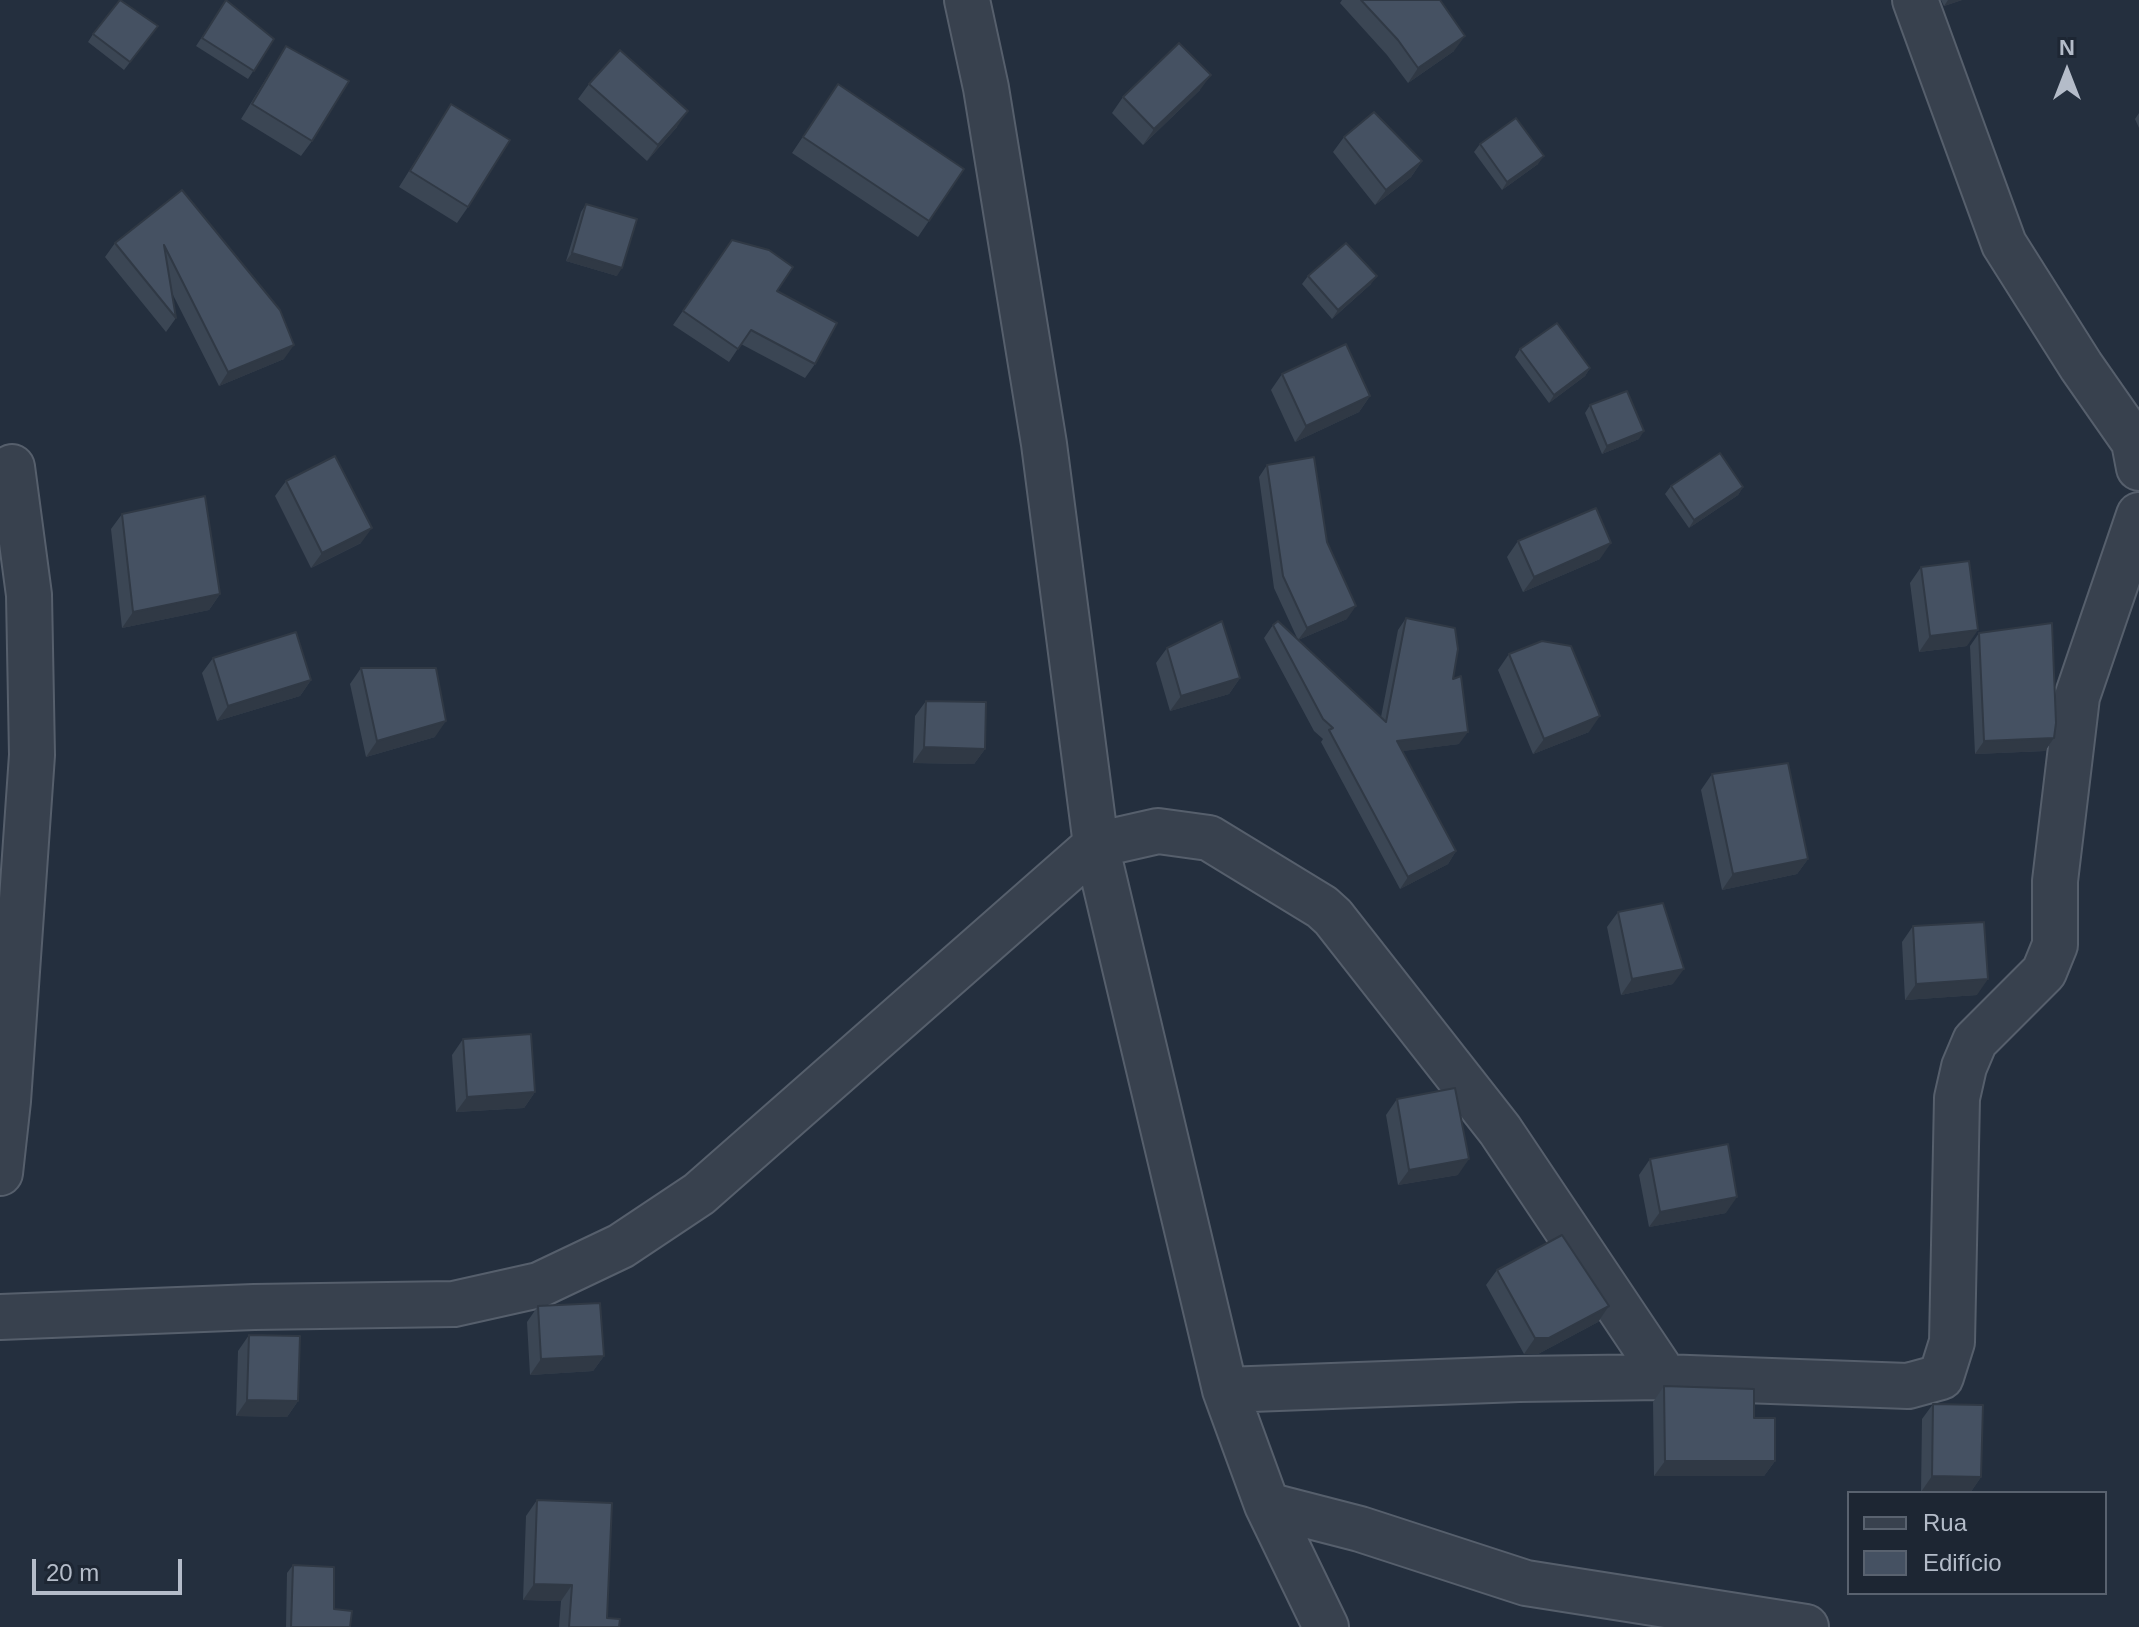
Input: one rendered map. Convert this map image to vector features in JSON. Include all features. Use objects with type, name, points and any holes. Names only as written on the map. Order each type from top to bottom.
[{"type":"street","points":[[967,0],[986,88],[1044,444],[1096,845],[1225,1390],[1267,1505],[1326,1627]]},
{"type":"street","points":[[1915,0],[2004,244],[2081,366],[2134,442],[2139,468]]},
{"type":"street","points":[[0,1173],[8,1101],[32,755],[29,595],[12,467]]},
{"type":"street","points":[[1225,1390],[1662,1377],[1908,1386],[1941,1377],[1952,1342],[1957,1098],[1964,1067],[1975,1041],[2044,972],[2055,945],[2055,881],[2077,697],[2139,515]]},
{"type":"street","points":[[0,1317],[254,1307],[454,1304],[539,1285],[621,1246],[699,1194],[1096,845],[1158,831],[1209,838],[1322,907],[1500,1130],[1658,1366],[1662,1377]]},
{"type":"street","points":[[1267,1505],[1360,1529],[1526,1583],[1806,1627]]},
{"type":"building","points":[[120,0],[158,26],[130,62],[93,34]]},
{"type":"building","points":[[226,0],[274,39],[254,71],[202,38]]},
{"type":"building","points":[[1361,0],[1440,0],[1465,36],[1418,68],[1398,40]]},
{"type":"building","points":[[1179,43],[1211,75],[1154,129],[1123,97]]},
{"type":"building","points":[[286,46],[349,81],[312,141],[252,104]]},
{"type":"building","points":[[620,50],[688,111],[658,145],[589,84]]},
{"type":"building","points":[[838,84],[964,169],[929,221],[803,137]]},
{"type":"building","points":[[451,104],[510,140],[468,207],[410,171]]},
{"type":"building","points":[[1374,112],[1422,161],[1386,190],[1344,137]]},
{"type":"building","points":[[1516,118],[1544,156],[1507,182],[1480,144]]},
{"type":"building","points":[[182,190],[280,310],[294,345],[228,372],[164,245],[176,318],[115,243]]},
{"type":"building","points":[[586,204],[637,219],[622,268],[572,253]]},
{"type":"building","points":[[732,240],[769,250],[793,267],[777,291],[837,323],[815,364],[751,330],[738,349],[683,311]]},
{"type":"building","points":[[1346,243],[1377,276],[1338,310],[1308,276]]},
{"type":"building","points":[[1557,323],[1590,368],[1554,395],[1520,349]]},
{"type":"building","points":[[1346,344],[1370,396],[1306,426],[1282,374]]},
{"type":"building","points":[[1627,391],[1644,431],[1607,446],[1590,405]]},
{"type":"building","points":[[1720,453],[1743,487],[1694,520],[1671,486]]},
{"type":"building","points":[[335,456],[372,528],[322,553],[286,481]]},
{"type":"building","points":[[1314,457],[1327,542],[1356,606],[1307,628],[1283,576],[1267,465]]},
{"type":"building","points":[[205,496],[220,594],[133,612],[122,514]]},
{"type":"building","points":[[1596,508],[1611,543],[1534,577],[1518,541]]},
{"type":"building","points":[[1969,561],[1978,630],[1930,636],[1921,567]]},
{"type":"building","points":[[1406,618],[1455,628],[1458,649],[1453,679],[1461,676],[1468,732],[1397,741],[1456,851],[1408,877],[1329,730],[1333,728],[1323,719],[1273,625],[1278,621],[1386,722]]},
{"type":"building","points":[[1222,621],[1240,678],[1181,696],[1167,648]]},
{"type":"building","points":[[2052,623],[2054,738],[1984,741],[1979,633]]},
{"type":"building","points":[[296,632],[311,680],[228,706],[213,658]]},
{"type":"building","points":[[1542,641],[1571,646],[1600,716],[1544,739],[1509,654]]},
{"type":"building","points":[[361,668],[436,668],[446,721],[377,741]]},
{"type":"building","points":[[926,701],[986,702],[985,749],[924,747]]},
{"type":"building","points":[[1788,763],[1808,859],[1733,874],[1712,774]]},
{"type":"building","points":[[1663,903],[1684,969],[1632,979],[1618,912]]},
{"type":"building","points":[[1984,922],[1988,979],[1916,984],[1913,926]]},
{"type":"building","points":[[531,1034],[535,1092],[467,1097],[463,1039]]},
{"type":"building","points":[[1455,1088],[1469,1159],[1409,1170],[1397,1099]]},
{"type":"building","points":[[1728,1144],[1737,1197],[1660,1212],[1650,1159]]},
{"type":"building","points":[[1562,1235],[1609,1306],[1549,1338],[1535,1338],[1497,1270]]},
{"type":"building","points":[[600,1303],[604,1356],[541,1359],[538,1306]]},
{"type":"building","points":[[249,1335],[300,1336],[298,1401],[247,1400]]},
{"type":"building","points":[[1664,1386],[1754,1389],[1754,1418],[1775,1418],[1775,1461],[1665,1461]]},
{"type":"building","points":[[1933,1404],[1983,1405],[1981,1477],[1932,1476]]},
{"type":"building","points":[[537,1500],[612,1503],[607,1618],[620,1619],[619,1627],[569,1627],[572,1585],[534,1584]]},
{"type":"building","points":[[293,1565],[334,1567],[334,1609],[352,1611],[350,1627],[291,1627]]}]
